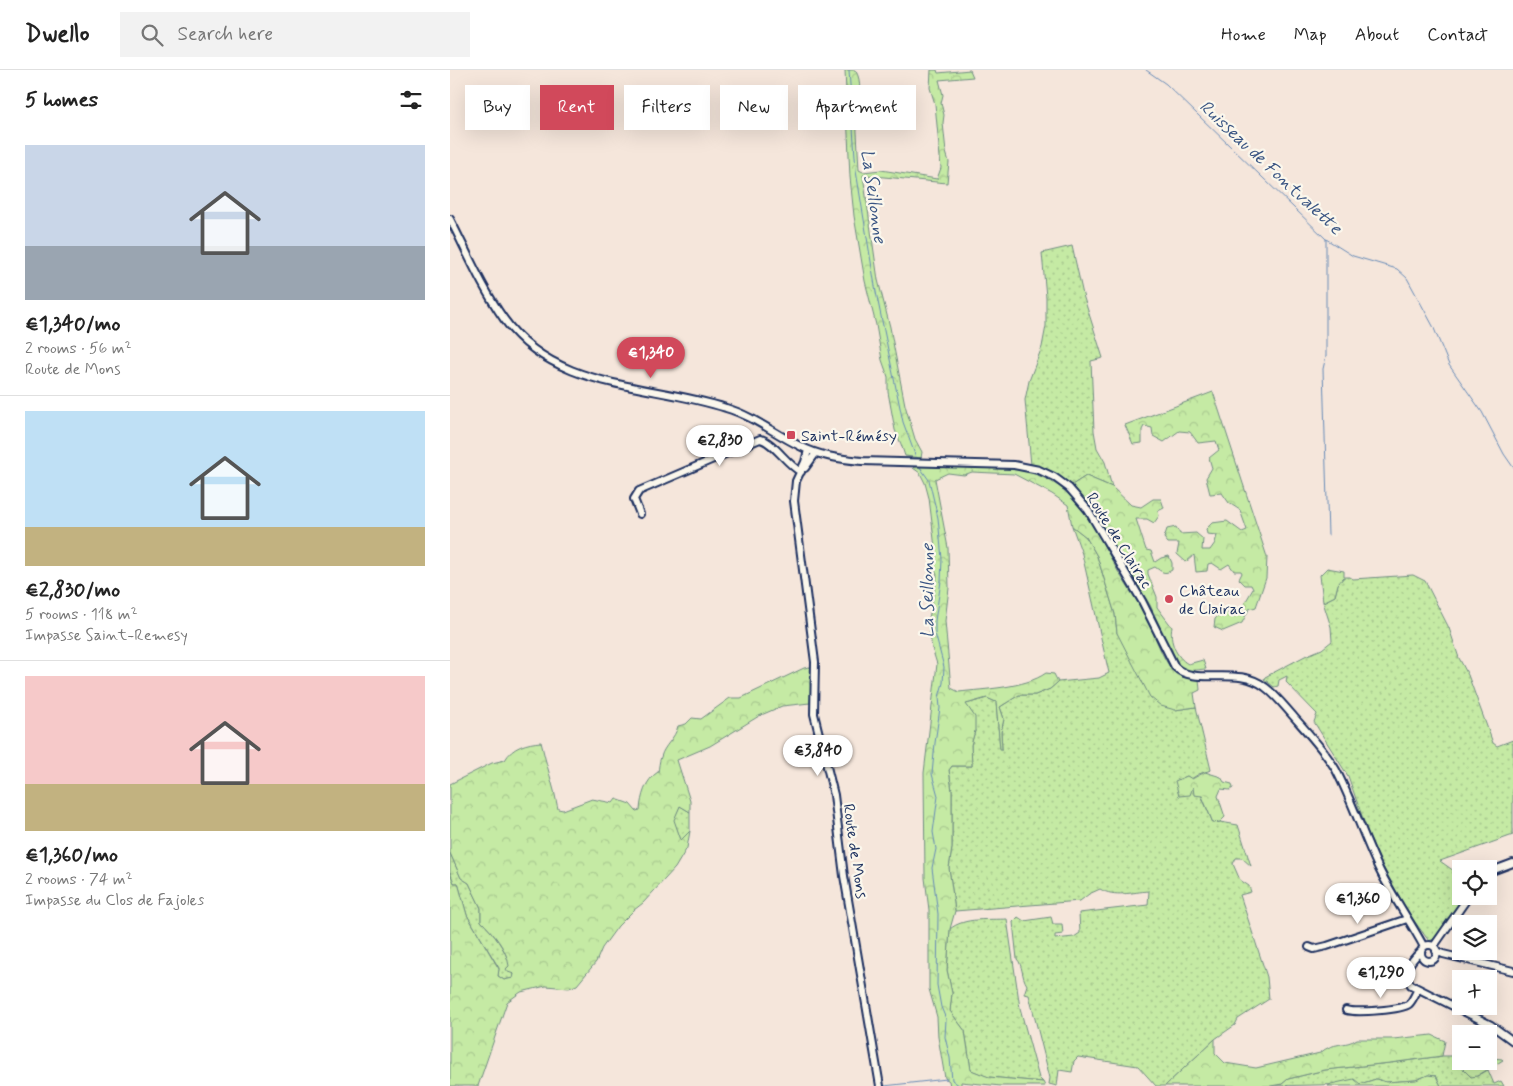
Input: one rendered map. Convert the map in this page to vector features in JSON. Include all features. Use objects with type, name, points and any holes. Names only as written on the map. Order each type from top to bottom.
[{"type":"street","points":[[450,219],[491,299],[503,318],[521,339],[542,356],[564,368],[589,377],[726,408],[747,416],[816,453]]},
{"type":"street","points":[[640,514],[634,499],[639,491],[760,439],[769,442],[790,465],[801,472]]},
{"type":"street","name":"Route de Mons","points":[[808,450],[796,482],[794,502],[815,662],[814,714],[834,795],[846,886],[880,1086]]},
{"type":"street","name":"Route de Mons","points":[[801,472],[816,453]]},
{"type":"street","name":"Route de Clairac","points":[[816,453],[836,459],[1002,464],[1029,467],[1054,478],[1069,488],[1088,510],[1142,601],[1175,667],[1179,671],[1190,675],[1240,676],[1260,683],[1288,710],[1324,752],[1345,789],[1381,873],[1423,949],[1424,958]]},
{"type":"street","points":[[1497,869],[1513,863]]},
{"type":"street","points":[[1409,964],[1418,959],[1432,960],[1464,905]]},
{"type":"street","points":[[1309,947],[1327,946],[1407,919]]},
{"type":"street","points":[[1513,971],[1437,952],[1429,945],[1409,964],[1406,970],[1406,977],[1411,985],[1491,1025],[1513,1041]]},
{"type":"street","points":[[1346,1010],[1360,1012],[1404,1006],[1412,1001],[1418,989]]},
{"type":"green space","points":[[845,70],[855,70],[860,85],[846,85]]},
{"type":"green space","points":[[931,70],[937,70],[938,73],[970,70],[973,77],[939,80],[943,95],[941,103],[944,115],[946,152],[949,162],[947,183],[863,175],[878,280],[890,327],[905,405],[915,439],[922,452],[921,458],[905,456],[895,430],[888,392],[888,377],[882,360],[865,281],[854,216],[848,130],[857,130],[859,170],[863,172],[881,170],[937,179],[941,168],[935,104],[930,88]]},
{"type":"green space","points":[[1072,246],[1083,295],[1103,358],[1091,361],[1094,431],[1097,448],[1105,462],[1112,487],[1086,476],[1072,485],[1048,470],[1031,465],[1025,400],[1029,381],[1042,347],[1046,326],[1046,297],[1042,253]]},
{"type":"green space","points":[[1213,392],[1267,557],[1266,578],[1256,607],[1249,609],[1242,623],[1223,631],[1214,627],[1215,619],[1224,610],[1228,614],[1240,611],[1253,589],[1251,585],[1245,585],[1239,579],[1241,571],[1234,571],[1229,564],[1221,569],[1212,563],[1208,564],[1207,571],[1196,572],[1194,555],[1186,562],[1177,554],[1179,543],[1168,543],[1164,538],[1167,529],[1176,527],[1180,534],[1196,533],[1203,539],[1202,550],[1210,550],[1215,543],[1217,535],[1207,534],[1206,529],[1212,523],[1227,521],[1242,532],[1247,530],[1240,510],[1229,503],[1222,493],[1210,494],[1206,478],[1212,468],[1209,458],[1219,450],[1216,441],[1198,443],[1190,432],[1179,431],[1164,442],[1153,436],[1152,428],[1144,426],[1142,430],[1142,443],[1133,444],[1125,425]]},
{"type":"green space","points":[[922,465],[1006,467],[1037,475],[1064,490],[1083,511],[1099,536],[1144,613],[1162,654],[1170,667],[1180,676],[1189,679],[1199,679],[1200,690],[1194,693],[1196,707],[1175,710],[1161,706],[1150,697],[1117,633],[1115,614],[1097,556],[1086,537],[1072,526],[1068,505],[1052,494],[1014,474],[972,472],[964,475],[948,473],[935,479],[948,548],[949,588],[945,621],[951,688],[959,692],[1004,687],[1027,682],[1046,673],[1054,674],[1058,682],[1050,689],[1035,695],[1019,695],[1000,707],[1004,719],[1001,732],[1002,749],[1000,749],[996,702],[987,698],[966,704],[975,717],[975,731],[971,745],[972,766],[952,766],[949,770],[952,791],[952,848],[949,868],[955,911],[950,929],[947,970],[952,993],[950,1011],[965,1031],[971,1070],[989,1077],[1043,1082],[1045,1086],[1001,1086],[961,1082],[961,1086],[950,1086],[949,1081],[945,1078],[938,1037],[937,1017],[929,989],[929,910],[925,878],[924,773],[937,664],[928,624],[937,575],[933,566],[936,556],[929,498],[920,473],[913,468]]},
{"type":"green space","points":[[1086,476],[1112,487],[1131,505],[1141,507],[1153,499],[1161,499],[1164,508],[1158,511],[1159,516],[1154,523],[1147,519],[1136,519],[1146,550],[1151,551],[1155,562],[1169,556],[1172,570],[1163,572],[1155,567],[1148,570],[1148,574],[1157,597],[1157,607],[1172,627],[1172,638],[1177,653],[1188,664],[1203,660],[1206,669],[1186,670],[1175,661],[1150,605],[1088,504],[1072,485]]},
{"type":"green space","points":[[1072,526],[1086,537],[1097,556],[1115,614],[1117,633],[1175,710],[1196,707],[1211,770],[1191,779],[1187,776],[1176,781],[1179,796],[1193,787],[1201,795],[1213,823],[1220,822],[1238,825],[1251,866],[1242,858],[1236,858],[1233,864],[1240,880],[1249,886],[1251,892],[1240,895],[1267,977],[1269,999],[1238,1019],[1235,1025],[1215,1039],[1165,1086],[1156,1086],[1138,1066],[1078,1057],[1074,1061],[1072,1072],[1059,1070],[1057,1086],[1049,1084],[1050,1078],[1029,995],[1024,994],[1027,985],[1017,959],[1013,922],[1018,917],[1024,921],[1051,917],[1053,924],[1062,924],[1063,934],[1055,935],[1055,939],[1074,937],[1080,933],[1079,913],[1148,905],[1149,891],[1118,894],[1100,889],[1080,901],[955,911],[949,868],[952,848],[952,791],[949,770],[952,766],[972,766],[971,745],[975,731],[966,704],[987,698],[996,702],[1000,748],[1002,749],[1001,732],[1004,719],[1000,707],[1019,695],[1035,695],[1050,689],[1058,682],[1099,678],[1109,673],[1082,554]]},
{"type":"green space","points":[[1327,568],[1344,571],[1344,577],[1338,584],[1335,596],[1323,602],[1320,575]]},
{"type":"green space","points":[[1413,575],[1425,581],[1449,628],[1493,743],[1497,746],[1513,740],[1513,835],[1440,861],[1452,870],[1452,905],[1459,905],[1434,939],[1429,941],[1409,914],[1382,865],[1368,833],[1348,776],[1314,722],[1317,714],[1286,682],[1287,676],[1279,680],[1278,686],[1274,687],[1264,679],[1305,656],[1322,649],[1332,641],[1331,627],[1323,602],[1335,596],[1338,584],[1344,577],[1353,579]]},
{"type":"green space","points":[[810,667],[810,703],[782,706],[759,716],[710,746],[677,760],[690,801],[690,812],[680,806],[674,820],[681,840],[690,831],[687,848],[675,868],[643,903],[618,926],[602,948],[596,962],[577,985],[569,988],[546,986],[521,992],[507,1002],[478,1086],[450,1086],[450,872],[454,883],[458,883],[467,915],[499,969],[498,976],[504,980],[513,978],[514,974],[506,969],[509,966],[505,953],[495,936],[481,921],[481,908],[469,883],[461,878],[450,853],[450,784],[492,763],[505,760],[520,746],[541,742],[558,809],[563,810],[592,799],[613,803],[616,799],[630,804],[636,811],[640,810],[645,789],[650,779],[658,772],[662,753],[675,735],[678,726],[686,724],[692,718],[701,719],[730,698],[741,698],[804,668]]},
{"type":"green space","points":[[1205,772],[1221,777],[1224,782],[1232,784],[1233,788],[1230,790],[1221,789],[1218,796],[1225,817],[1220,822],[1213,823],[1202,796],[1194,795],[1193,787],[1190,795],[1179,796],[1175,781],[1187,776],[1192,779]]},
{"type":"green space","points":[[680,806],[690,812],[690,831],[681,840],[673,820]]},
{"type":"green space","points":[[450,853],[461,878],[469,883],[481,908],[481,921],[504,950],[514,974],[513,978],[504,980],[498,976],[499,968],[467,915],[458,883],[454,883],[450,872]]},
{"type":"green space","points":[[1007,919],[1020,1008],[1039,1078],[1043,1082],[988,1077],[971,1070],[965,1031],[950,1011],[952,993],[947,970],[950,929],[970,921]]},
{"type":"green space","points":[[1432,1035],[1445,1041],[1442,1056],[1325,1070],[1288,1079],[1282,1084],[1271,1086],[1165,1086],[1215,1039],[1215,1053],[1225,1063],[1256,1068],[1320,1053],[1335,1045],[1357,1039],[1393,1039]]},
{"type":"green space","points":[[1452,1056],[1452,1070],[1466,1070],[1477,1076],[1488,1070],[1494,1084],[1501,1081],[1504,1086],[1441,1086],[1436,1076],[1428,1075],[1416,1080],[1386,1082],[1376,1079],[1360,1084],[1271,1086],[1282,1084],[1288,1079],[1325,1070]]},
{"type":"green space","points":[[1497,1058],[1503,1060],[1497,1064]]},
{"type":"green space","points":[[1464,1070],[1487,1070],[1477,1076],[1471,1077]]},
{"type":"green space","points":[[1428,1075],[1436,1076],[1441,1086],[1328,1086],[1354,1079],[1360,1084],[1376,1079],[1386,1082],[1416,1080]]},
{"type":"waterway","name":"La Seillonne","points":[[849,70],[856,171],[876,292],[903,422],[917,460]]},
{"type":"waterway","name":"Ruisseau de Fontvalette","points":[[1146,70],[1166,84],[1326,239],[1353,256],[1397,269],[1407,278],[1433,326],[1449,365],[1482,412],[1513,467]]},
{"type":"waterway","points":[[1326,239],[1326,356],[1323,369],[1328,535]]},
{"type":"waterway","name":"La Seillonne","points":[[919,466],[929,480],[938,518],[942,559],[935,633],[944,667],[943,683],[939,697],[940,708],[932,774],[938,796],[933,832],[936,849],[932,868],[938,914],[937,985],[941,1007],[946,1019],[945,1037],[950,1058],[952,1080],[960,1086]]},
{"type":"waterway","points":[[884,1086],[947,1079]]},
{"type":"place","name":"Saint-Rémésy","points":[[791,435]]},
{"type":"place","name":"Château de Clairac","points":[[1169,599]]}]
